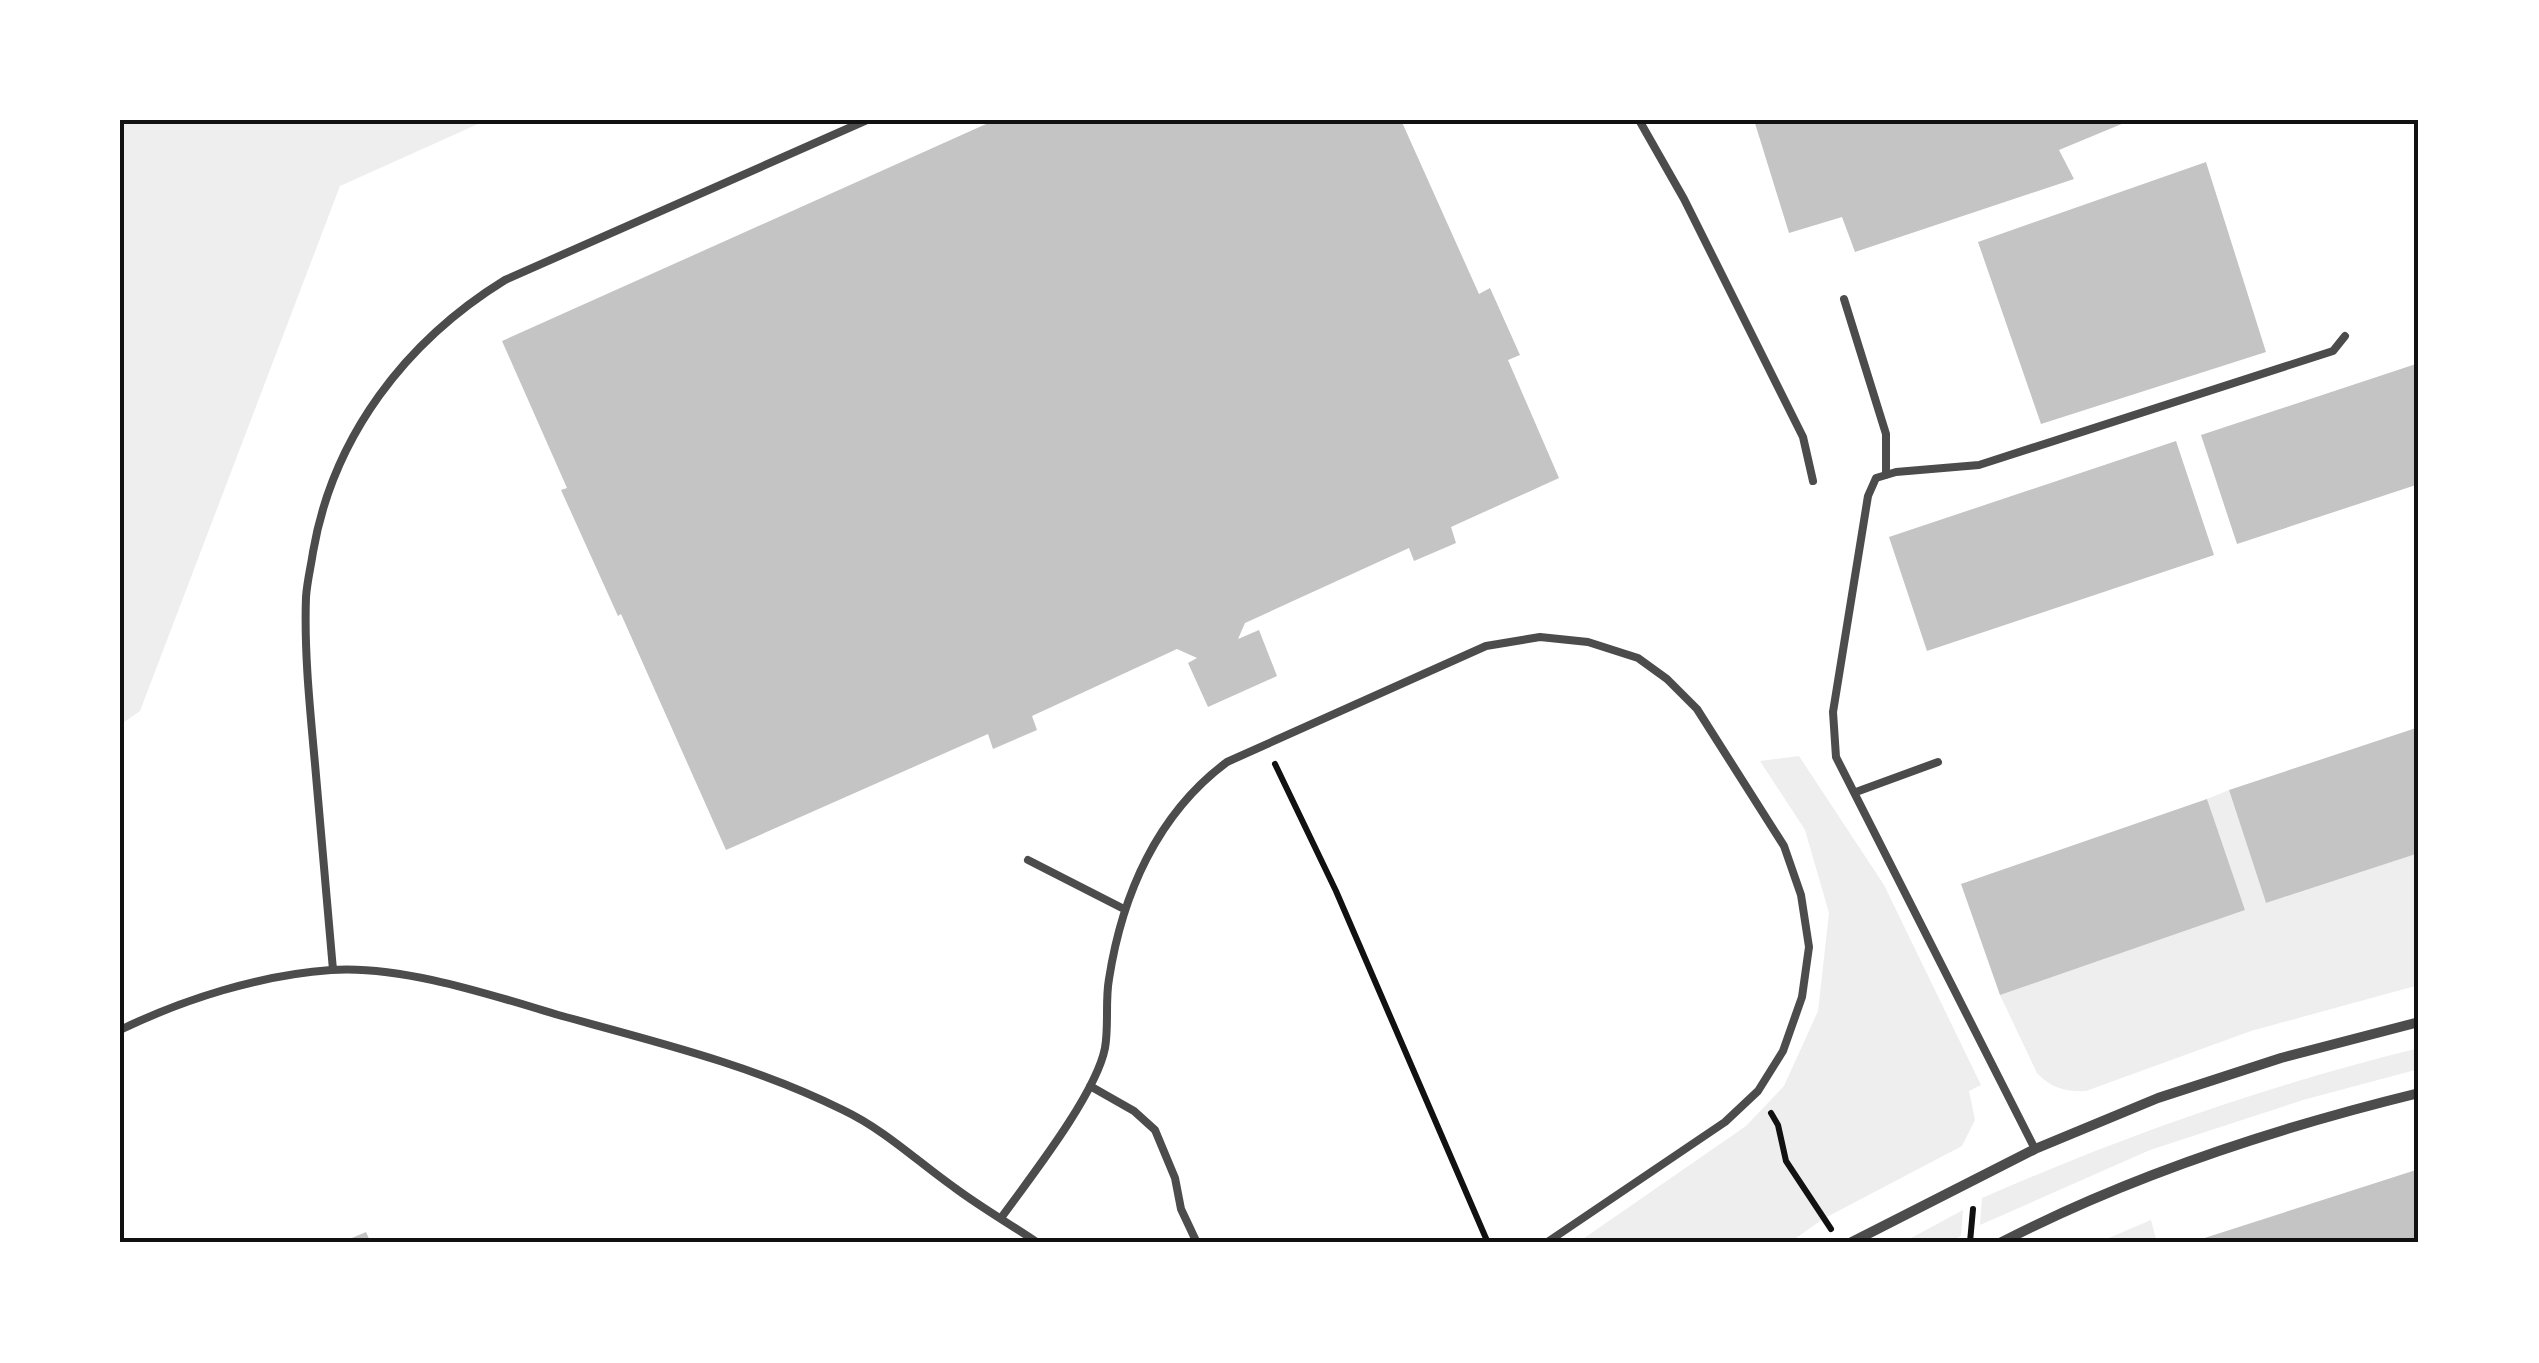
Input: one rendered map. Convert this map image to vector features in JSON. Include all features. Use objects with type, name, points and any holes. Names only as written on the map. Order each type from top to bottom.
[{"type":"street","points":[[1850,1243],[2034,1149],[2158,1098],[2281,1058],[2419,1022]]},
{"type":"street","points":[[2000,1243],[2102,1196],[2258,1138],[2419,1093]]},
{"type":"lane","points":[[333,970],[310,709],[306,594],[318,523],[337,464],[373,402],[416,349],[462,306],[505,280],[867,120]]},
{"type":"lane","points":[[1639,120],[1684,198],[1803,437],[1813,481]]},
{"type":"lane","points":[[1844,299],[1886,434],[1886,475]]},
{"type":"lane","points":[[2034,1149],[1836,756],[1833,712],[1868,496],[1876,478],[1978,465],[2333,352],[2345,336]]},
{"type":"lane","points":[[1001,1218],[1090,1086],[1104,1049],[1108,984],[1132,885],[1174,813],[1200,782],[1227,762],[1486,646],[1540,638],[1588,642],[1638,658],[1697,709],[1784,846],[1801,895],[1809,946],[1802,997],[1783,1051],[1758,1091],[1725,1122],[1546,1243]]},
{"type":"lane","points":[[1856,792],[1938,762]]},
{"type":"lane","points":[[1028,860],[1124,909]]},
{"type":"lane","points":[[120,1030],[194,999],[333,970],[451,984],[781,1082],[846,1111],[1038,1243]]},
{"type":"lane","points":[[1090,1086],[1134,1111],[1155,1130],[1176,1178],[1180,1210],[1197,1243]]},
{"type":"path","points":[[1266,744],[1336,892],[1488,1243]]},
{"type":"path","points":[[1758,1091],[1778,1125],[1786,1161],[1840,1243]]},
{"type":"shaded area","points":[[120,120],[487,120],[340,186],[140,711],[120,725]]},
{"type":"shaded area","points":[[1799,756],[1884,885],[1981,1085],[1969,1091],[1975,1120],[1962,1146],[1823,1219],[1789,1243],[1577,1243],[1746,1126],[1784,1086],[1818,1011],[1829,913],[1805,830],[1760,761]]},
{"type":"shaded area","points":[[2229,790],[2266,903],[2419,853],[2419,985],[2251,1031],[2086,1091],[2053,1086],[2037,1073],[2000,995],[2245,910],[2207,799]]},
{"type":"shaded area","points":[[2419,1048],[2419,1069],[2303,1100],[2150,1150],[1980,1225],[1982,1198],[2089,1154],[2252,1095]]},
{"type":"shaded area","points":[[1963,1210],[1961,1236],[1948,1243],[1902,1243]]},
{"type":"shaded area","points":[[2151,1220],[2157,1243],[2097,1243]]},
{"type":"building","points":[[995,120],[1401,120],[1479,294],[1490,288],[1520,355],[1508,360],[1559,478],[1451,527],[1456,543],[1414,561],[1409,548],[1245,623],[1238,639],[1259,630],[1277,676],[1208,707],[1188,663],[1197,658],[1177,649],[1032,716],[1037,730],[993,749],[988,734],[726,850],[561,490],[567,488],[502,341]]},
{"type":"building","points":[[1754,120],[2124,123],[2059,150],[2074,179],[1855,252],[1842,217],[1789,233]]},
{"type":"building","points":[[2206,162],[2266,352],[2041,424],[1978,242]]},
{"type":"building","points":[[2419,363],[2419,484],[2237,544],[2201,435]]},
{"type":"building","points":[[2176,441],[2214,555],[1927,651],[1889,537]]},
{"type":"building","points":[[2419,727],[2419,853],[2266,903],[2229,790]]},
{"type":"building","points":[[2207,799],[2245,910],[2000,995],[1961,884]]},
{"type":"building","points":[[2419,1169],[2419,1243],[2192,1243],[2192,1242]]},
{"type":"building","points":[[366,1232],[371,1243],[340,1243]]}]
